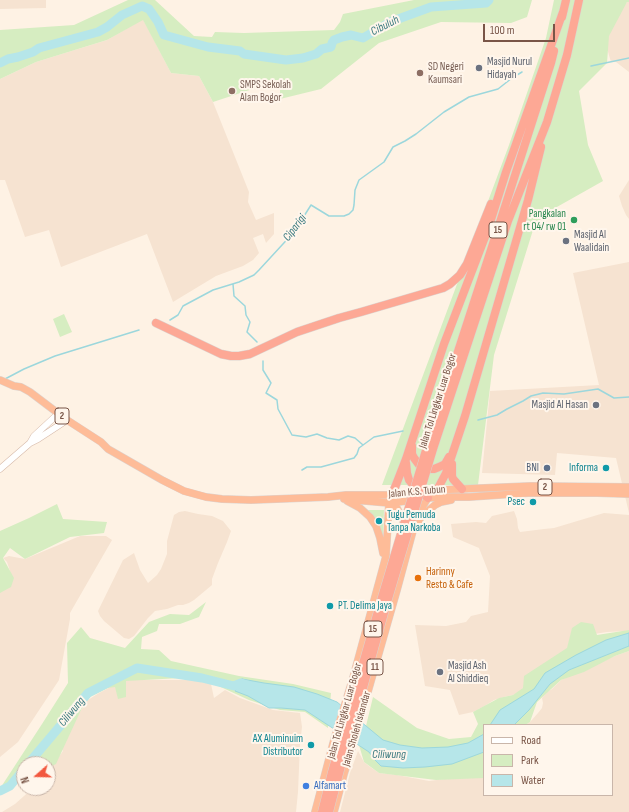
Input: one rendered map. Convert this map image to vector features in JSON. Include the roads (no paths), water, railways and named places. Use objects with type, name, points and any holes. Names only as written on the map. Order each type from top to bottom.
[{"type":"highway","name":"Jalan Tol Lingkar Luar Bogor","points":[[322,812],[380,604],[549,71],[566,0]]},
{"type":"highway","name":"Jalan Tol Lingkar Luar Bogor","points":[[329,812],[430,448],[508,221],[547,122],[566,55],[579,0]]},
{"type":"highway","points":[[409,544],[402,515],[390,499],[406,460],[444,344],[488,229],[506,172],[563,12]]},
{"type":"highway","points":[[437,490],[446,473],[465,416],[526,208],[538,164],[547,122]]},
{"type":"highway","points":[[156,323],[221,354],[239,356],[250,354],[297,332],[339,318],[443,288],[460,275],[467,264],[483,223],[506,172]]},
{"type":"highway","name":"2","points":[[3,381],[26,390],[65,421]]},
{"type":"highway","name":"Jalan K.S. Tubun","points":[[65,421],[101,442],[108,450],[171,485],[184,491],[206,497],[222,499],[251,500],[346,495],[380,495],[390,499],[437,490],[530,486],[629,487]]},
{"type":"highway","points":[[413,439],[412,449],[414,458],[425,470],[434,469],[445,464],[453,449]]},
{"type":"highway","points":[[453,449],[452,476],[454,481],[462,489]]},
{"type":"highway","points":[[406,460],[409,480],[428,498]]},
{"type":"highway","name":"Jalan Sholeh Iskandar","points":[[334,812],[418,514],[428,498],[437,490]]},
{"type":"highway","name":"Jalan K.S. Tubun","points":[[428,498],[528,493],[597,492],[629,494]]},
{"type":"highway","name":"2","points":[[328,497],[344,499],[390,499],[402,502],[428,498]]},
{"type":"highway","points":[[414,527],[435,505],[441,502],[469,497]]},
{"type":"highway","points":[[344,499],[360,508],[370,517],[376,526],[382,549],[382,571]]},
{"type":"highway","name":"Jalan Sholeh Iskandar","points":[[316,812],[334,740],[386,556],[390,499]]},
{"type":"main road","points":[[30,443],[34,436],[57,415]]},
{"type":"main road","points":[[0,469],[30,443],[65,421]]},
{"type":"water","points":[[629,633],[629,646],[569,670],[550,684],[529,710],[515,724],[491,724],[500,710],[534,689],[545,673],[606,640]]},
{"type":"water","name":"Ciliwung","points":[[242,679],[294,687],[337,702],[383,740],[400,745],[422,748],[448,747],[468,743],[483,735],[483,752],[452,764],[403,768],[381,766],[369,752],[305,710],[269,708],[248,696],[235,691]]},
{"type":"waterway","name":"Cibuluh","points":[[0,63],[8,59],[33,52],[39,48],[98,32],[122,15],[142,6],[149,9],[158,22],[164,35],[208,47],[240,51],[244,54],[286,60],[303,58],[316,54],[322,49],[331,47],[334,40],[342,37],[351,35],[363,38],[390,22],[431,7],[486,3],[489,0]]},
{"type":"waterway","name":"Ciparigi","points":[[591,66],[629,58]]},
{"type":"waterway","name":"Ciparigi","points":[[170,320],[178,315],[183,306],[213,290],[239,282],[254,275],[294,232],[311,205],[329,216],[344,216],[349,214],[353,210],[355,190],[359,180],[384,162],[393,147],[416,134],[444,112],[469,97],[498,89],[522,72]]},
{"type":"waterway","points":[[233,284],[234,296],[245,306],[246,315],[250,322],[247,332],[257,342]]},
{"type":"waterway","name":"Ciparigi","points":[[5,379],[55,356],[139,330]]},
{"type":"waterway","points":[[263,361],[263,370],[271,383],[266,393],[277,400],[278,409],[292,435],[306,437],[317,434],[327,438],[339,440],[348,436],[355,438],[363,445]]},
{"type":"waterway","points":[[478,420],[497,415],[531,396],[543,393],[564,394],[598,389],[614,398],[629,397]]},
{"type":"waterway","points":[[302,470],[307,467],[321,467],[354,458],[359,448],[374,437],[403,431]]},
{"type":"waterway","name":"Ciliwung","points":[[35,756],[88,693],[137,668],[202,678],[234,686],[241,683],[250,686]]},
{"type":"waterway","name":"Ciliwung","points":[[0,791],[10,786],[16,779]]},
{"type":"place","name":"Masjid Nurul Hidayah","points":[[479,68]]},
{"type":"place","name":"SD Negeri Kaumsari","points":[[420,73]]},
{"type":"place","name":"SMPS Sekolah Alam Bogor","points":[[232,91]]},
{"type":"place","name":"Pangkalan rt 04/ rw 01","points":[[574,220]]},
{"type":"place","name":"Masjid Al Waalidain","points":[[566,241]]},
{"type":"place","name":"Masjid Al Hasan","points":[[596,405]]},
{"type":"place","name":"BNI","points":[[547,468]]},
{"type":"place","name":"Informa","points":[[606,468]]},
{"type":"place","name":"Psec","points":[[533,502]]},
{"type":"place","name":"Tugu Pemuda Tanpa Narkoba","points":[[379,521]]},
{"type":"place","name":"Harinny Resto & Cafe","points":[[418,578]]},
{"type":"place","name":"PT. Delima Jaya","points":[[330,606]]},
{"type":"place","name":"Masjid Ash Al Shiddieq","points":[[440,672]]},
{"type":"place","name":"AX Aluminuim Distributor","points":[[311,745]]},
{"type":"place","name":"Alfamart","points":[[306,786]]}]
